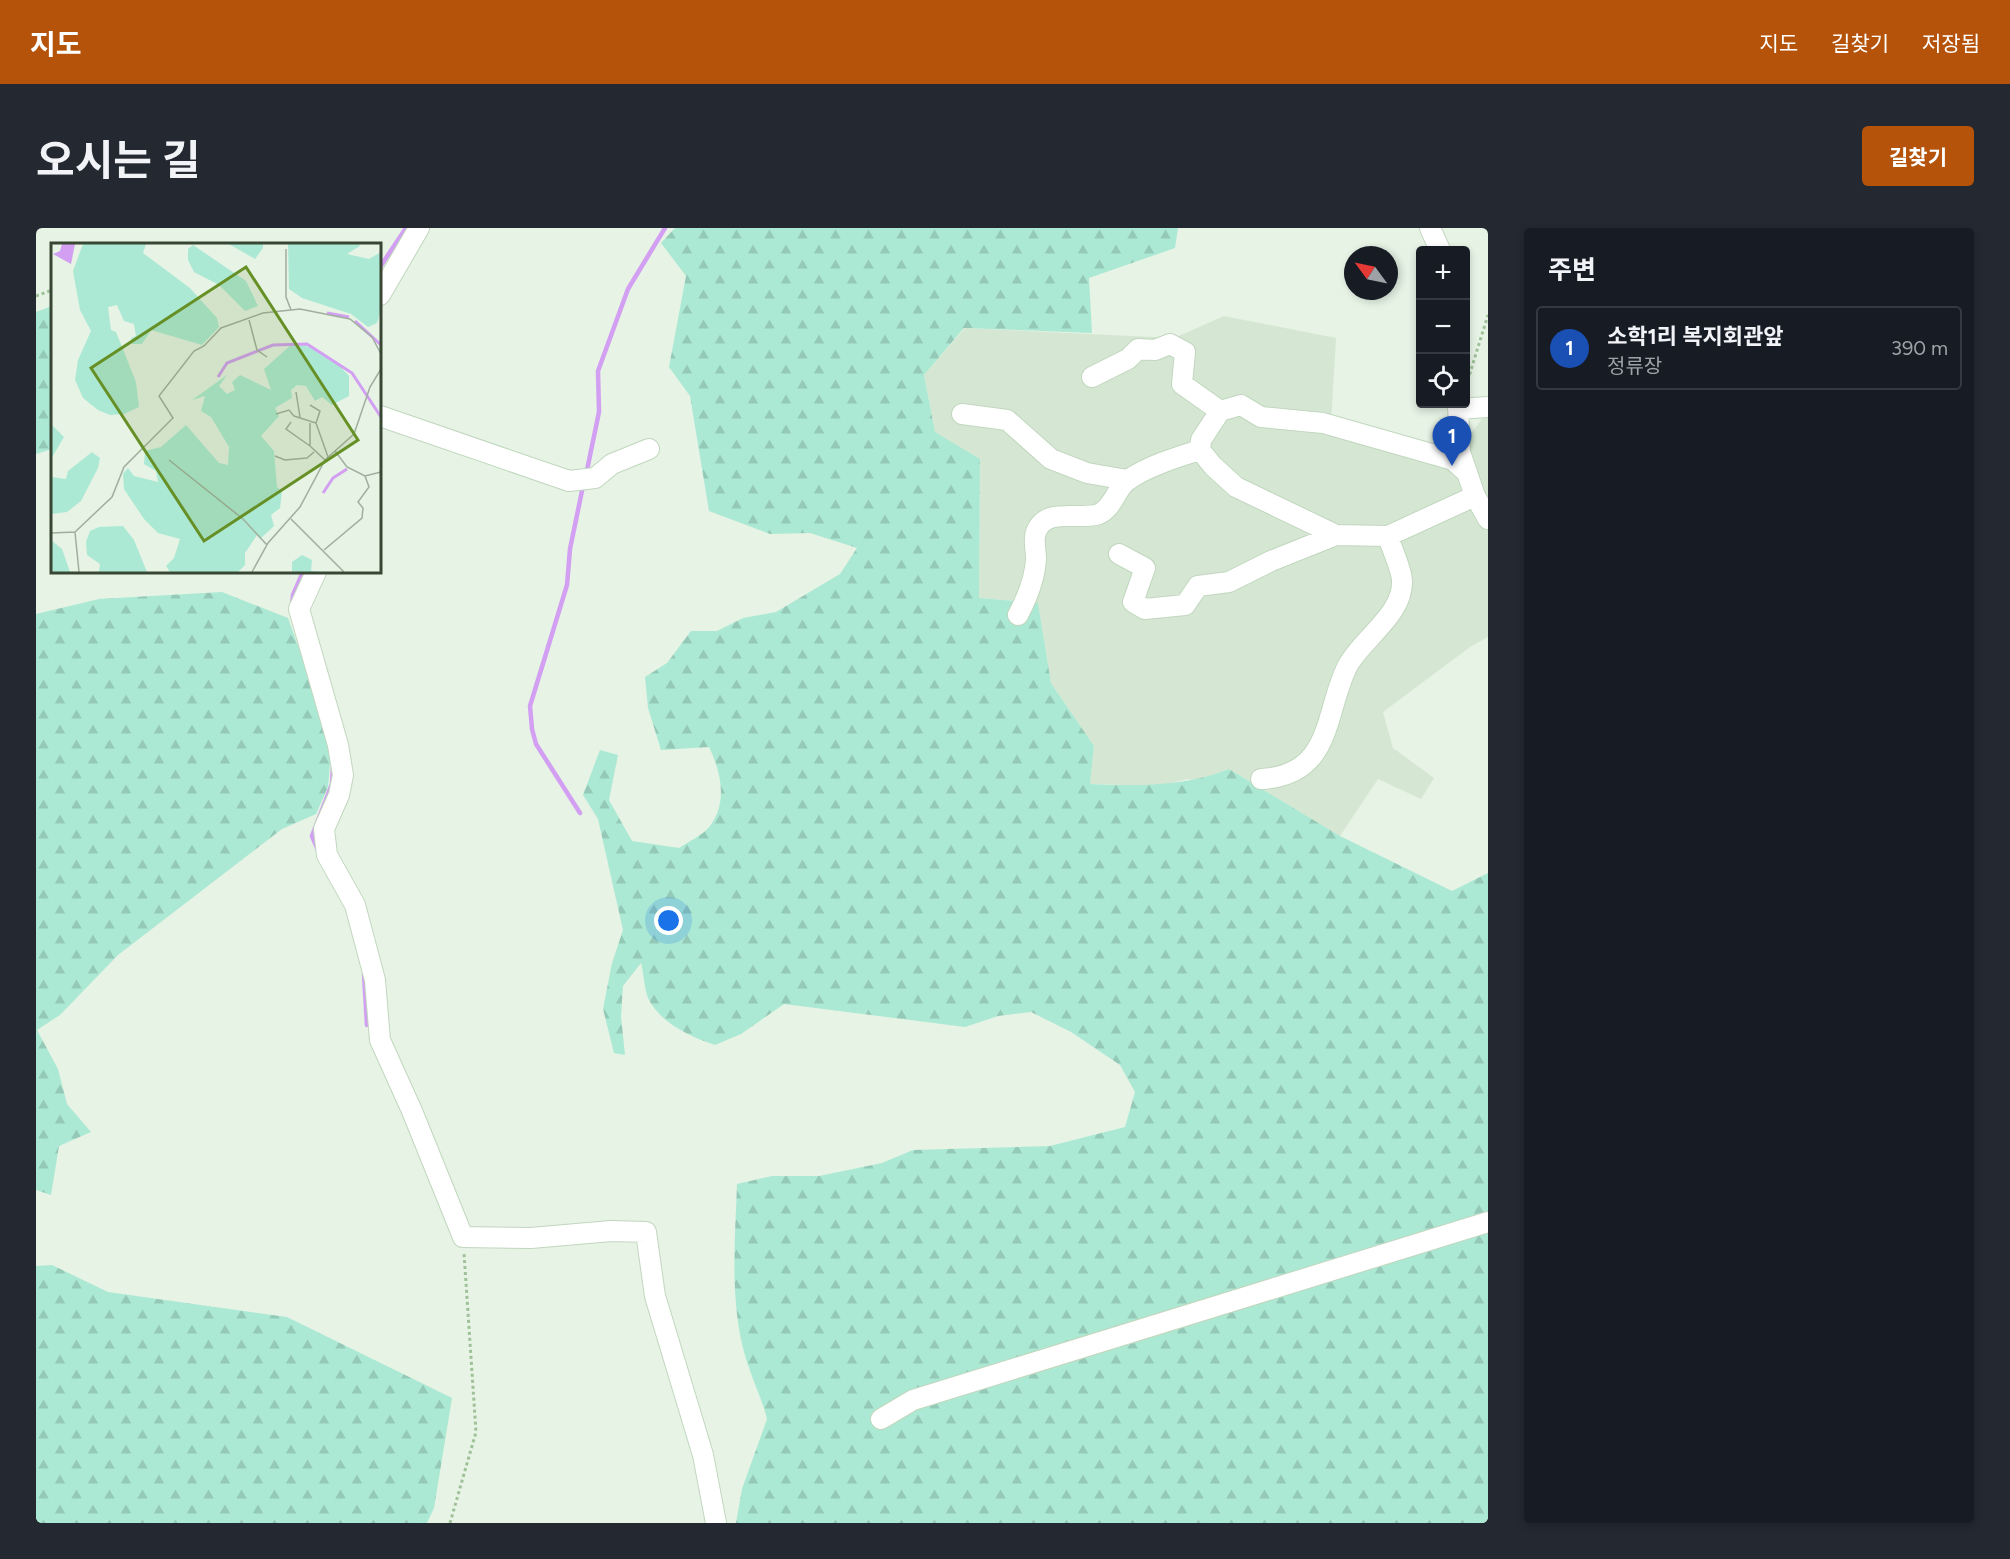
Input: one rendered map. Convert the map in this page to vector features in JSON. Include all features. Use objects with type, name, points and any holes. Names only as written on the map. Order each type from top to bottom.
[{"type":"street","points":[[381,293],[419,228]]},
{"type":"street","points":[[1430,228],[1438,246]]},
{"type":"street","points":[[1092,377],[1128,359],[1138,349],[1155,350],[1170,344],[1185,352],[1182,384],[1220,411]]},
{"type":"street","points":[[1336,535],[1236,487],[1213,466],[1200,450],[1201,440],[1220,411],[1241,405],[1261,417],[1323,423],[1453,460],[1466,472]]},
{"type":"street","points":[[1470,406],[1488,407]]},
{"type":"street","points":[[1458,408],[1460,452],[1475,496],[1488,519]]},
{"type":"street","points":[[962,414],[1007,420],[1051,459],[1088,473],[1127,480]]},
{"type":"street","points":[[381,416],[569,481],[595,478],[612,464],[649,449]]},
{"type":"street","points":[[1018,615],[1029,594],[1036,560],[1036,531],[1044,521],[1063,516],[1098,514],[1112,502],[1127,480],[1179,456],[1200,450]]},
{"type":"street","points":[[1119,554],[1145,568],[1132,602],[1145,609],[1185,605],[1198,586],[1228,582],[1271,561],[1336,535],[1388,536],[1475,496]]},
{"type":"street","points":[[1261,779],[1280,778],[1293,772],[1305,762],[1326,736],[1349,664],[1397,600],[1402,581],[1388,536]]},
{"type":"street","points":[[316,573],[299,609],[338,745],[343,775],[339,795],[324,829],[327,855],[355,905],[375,980],[380,1040],[412,1111],[463,1237],[531,1238],[611,1231],[646,1233],[655,1296],[703,1455],[716,1523]]},
{"type":"street","points":[[881,1419],[914,1400],[1488,1222]]},
{"type":"path","points":[[36,296],[51,290]]},
{"type":"path","points":[[1470,373],[1488,315]]},
{"type":"path","points":[[450,1523],[477,1432],[463,1237]]},
{"type":"shaded area","points":[[1224,316],[1336,338],[1331,423],[1455,455],[1484,416],[1488,416],[1488,637],[1470,647],[1383,712],[1393,748],[1434,778],[1421,799],[1378,779],[1340,836],[1229,769],[1200,781],[1187,779],[1159,786],[1090,784],[1094,746],[1051,683],[1038,603],[979,598],[980,459],[935,433],[924,375],[965,328],[1174,338]]},
{"type":"green space","points":[[675,228],[1178,228],[1175,248],[1089,278],[1092,333],[964,328],[924,375],[935,432],[980,459],[979,598],[1038,603],[1051,683],[1094,746],[1090,784],[1161,784],[1195,779],[1229,769],[1340,836],[1452,891],[1488,873],[1488,1523],[736,1523],[742,1489],[767,1419],[741,1341],[735,1296],[737,1184],[772,1176],[819,1176],[882,1163],[913,1150],[1050,1146],[1125,1127],[1135,1092],[1120,1065],[1071,1032],[1031,1012],[998,1016],[965,1027],[784,1004],[741,1034],[715,1045],[696,1038],[661,1016],[647,996],[641,963],[623,986],[621,1016],[625,1055],[614,1053],[603,1009],[612,963],[623,930],[598,819],[583,795],[600,750],[618,755],[609,800],[632,841],[679,848],[703,832],[716,817],[719,807],[721,787],[717,767],[709,747],[661,750],[648,708],[645,677],[667,663],[691,631],[717,631],[743,618],[776,612],[840,574],[857,548],[810,533],[770,534],[709,511],[690,396],[669,367],[686,276],[661,243]]},
{"type":"green space","points":[[51,306],[51,449],[36,454],[36,312]]},
{"type":"green space","points":[[222,592],[288,618],[332,741],[328,787],[316,814],[282,829],[118,955],[60,1015],[37,1030],[58,1069],[67,1104],[91,1132],[59,1146],[51,1195],[36,1190],[36,614],[99,599]]},
{"type":"green space","points":[[52,1265],[108,1292],[287,1317],[452,1398],[434,1508],[427,1523],[36,1523],[36,1266]]},
{"type":"waterway","points":[[381,266],[406,228]]},
{"type":"waterway","points":[[586,475],[599,412],[598,371],[628,289],[665,228]]},
{"type":"waterway","points":[[580,813],[536,744],[530,706],[567,585],[570,549],[583,486]]},
{"type":"waterway","points":[[292,606],[293,595],[303,573]]},
{"type":"waterway","points":[[318,850],[312,836],[332,784],[333,767]]},
{"type":"waterway","points":[[364,974],[367,1025]]},
{"type":"place","name":"소학1리 복지회관앞","points":[[1452,466]]}]
